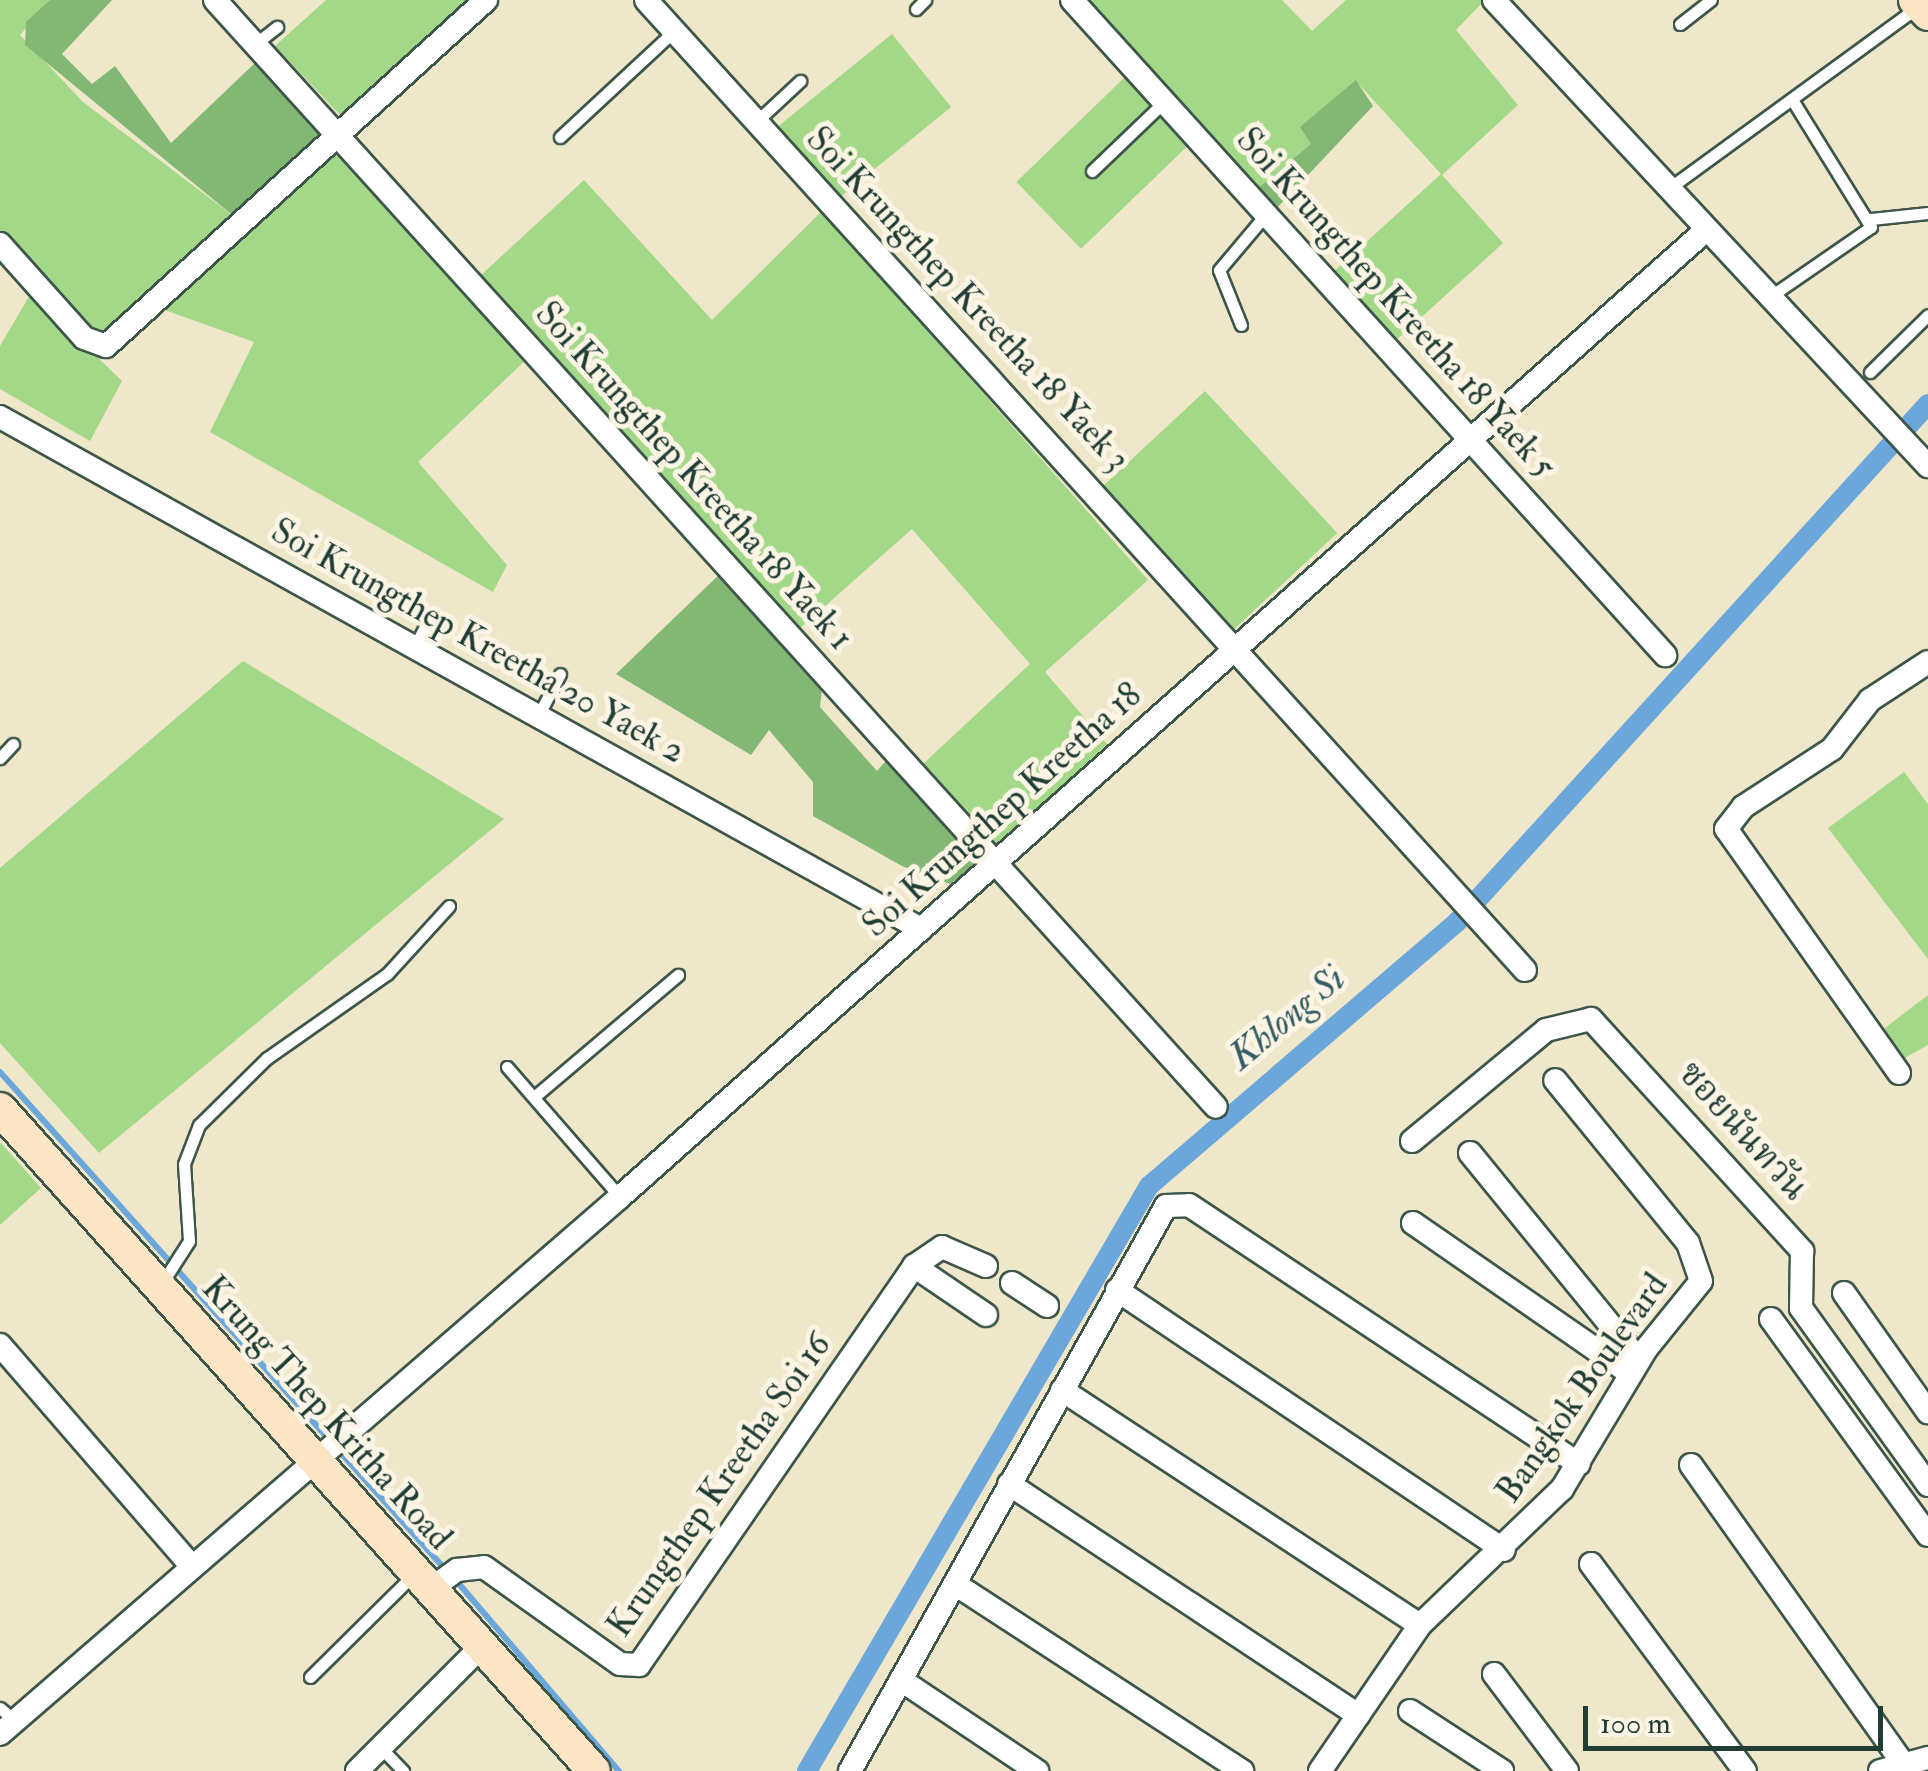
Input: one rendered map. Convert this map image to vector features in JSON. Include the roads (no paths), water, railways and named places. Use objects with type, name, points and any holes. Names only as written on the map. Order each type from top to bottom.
[{"type":"main road","name":"Krung Thep Kritha Road","points":[[0,1109],[169,1277],[326,1448],[437,1577],[482,1646],[594,1771]]},
{"type":"street","name":"Soi Krungthep Kreetha 18 Yaek 1","points":[[215,0],[1216,1107]]},
{"type":"street","points":[[0,244],[84,338],[106,346],[486,0]]},
{"type":"street","name":"Soi Krungthep Kreetha 18 Yaek 3","points":[[646,0],[1239,646],[1525,970]]},
{"type":"street","name":"Soi Krungthep Kreetha 18 Yaek 5","points":[[1072,0],[1472,437],[1665,655]]},
{"type":"street","points":[[1494,0],[1704,231],[1926,463]]},
{"type":"street","name":"Soi Krungthep Kreetha 18","points":[[5,1721],[620,1197],[1704,231]]},
{"type":"street","name":"Soi Krungthep Kreetha 20 Yaek 2","points":[[0,417],[922,929]]},
{"type":"street","points":[[1899,1073],[1726,829],[1743,808],[1832,748],[1870,700],[1928,662]]},
{"type":"street","name":"ซอยนันทวัน","points":[[1412,1141],[1546,1030],[1592,1019],[1802,1250],[1801,1308],[1928,1484]]},
{"type":"street","name":"Bangkok Boulevard","points":[[1320,1771],[1420,1624],[1504,1550],[1579,1464],[1635,1367],[1692,1298],[1700,1264],[1555,1080]]},
{"type":"street","points":[[1470,1153],[1635,1367]]},
{"type":"street","points":[[850,1771],[1158,1214],[1189,1205],[1579,1464]]},
{"type":"street","points":[[1414,1222],[1635,1367]]},
{"type":"street","points":[[986,1266],[942,1247],[914,1266],[986,1315]]},
{"type":"street","name":"Krungthep Kreetha Soi 16","points":[[437,1577],[500,1575],[620,1664],[639,1666],[914,1266]]},
{"type":"street","points":[[1012,1284],[1047,1306]]},
{"type":"street","points":[[1117,1290],[1504,1550]]},
{"type":"street","points":[[1844,1292],[1927,1408]]},
{"type":"street","points":[[1771,1319],[1928,1534]]},
{"type":"street","points":[[0,1345],[190,1564]]},
{"type":"street","points":[[1062,1390],[1420,1624]]},
{"type":"street","points":[[1691,1465],[1890,1765],[1928,1758]]},
{"type":"street","points":[[1010,1484],[1358,1715]]},
{"type":"street","points":[[1592,1564],[1745,1771]]},
{"type":"street","points":[[954,1584],[1242,1771]]},
{"type":"street","points":[[358,1771],[482,1646]]},
{"type":"street","points":[[1494,1674],[1568,1771]]},
{"type":"street","points":[[901,1680],[1038,1771]]},
{"type":"street","points":[[1410,1710],[1502,1771]]},
{"type":"lane","points":[[1680,24],[1711,0]]},
{"type":"lane","points":[[1668,189],[1794,103],[1921,7]]},
{"type":"lane","points":[[255,44],[277,28]]},
{"type":"lane","points":[[560,138],[674,31]]},
{"type":"lane","points":[[757,122],[800,81]]},
{"type":"lane","points":[[1092,171],[1165,102]]},
{"type":"lane","points":[[1768,298],[1868,236],[1872,219],[1794,103]]},
{"type":"lane","points":[[1241,325],[1219,270],[1268,213]]},
{"type":"lane","points":[[1872,219],[1928,213]]},
{"type":"lane","points":[[1870,372],[1928,316]]},
{"type":"lane","points":[[415,646],[431,615]]},
{"type":"lane","points":[[539,714],[560,674]]},
{"type":"lane","points":[[0,758],[14,744]]},
{"type":"lane","points":[[169,1277],[190,1240],[184,1164],[199,1124],[267,1058],[388,974],[448,906]]},
{"type":"lane","points":[[534,1098],[678,975]]},
{"type":"lane","points":[[507,1067],[620,1197]]},
{"type":"lane","points":[[310,1677],[437,1577]]},
{"type":"lane","points":[[381,1748],[403,1771]]},
{"type":"waterway","name":"Khlong Si","points":[[807,1771],[1149,1186],[1457,922],[1928,404]]},
{"type":"waterway","points":[[0,1072],[445,1569]]},
{"type":"waterway","points":[[454,1578],[619,1771]]}]
